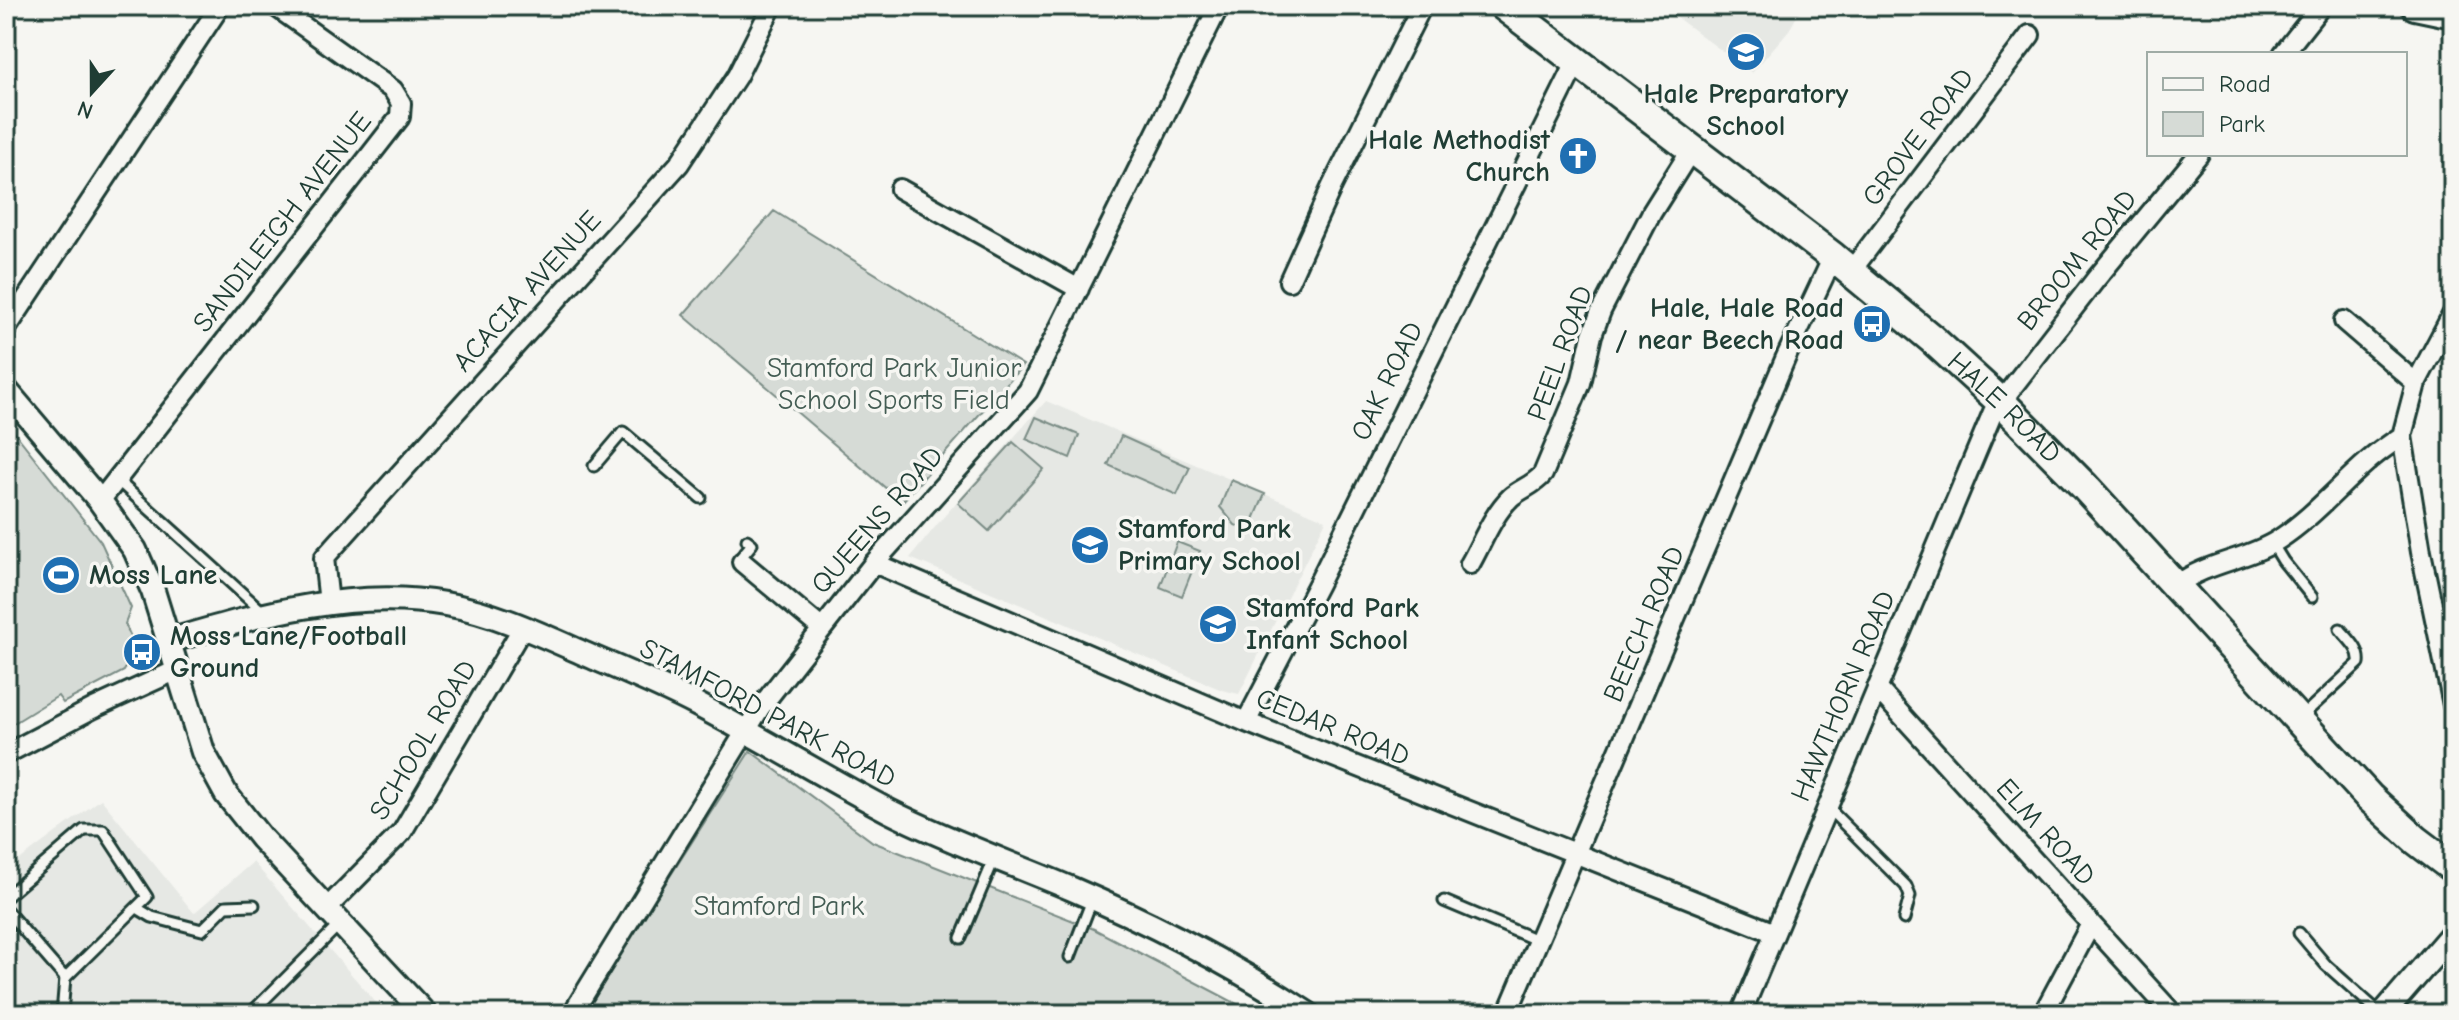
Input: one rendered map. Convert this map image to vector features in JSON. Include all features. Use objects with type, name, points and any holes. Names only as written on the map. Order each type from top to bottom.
[{"type":"main road","name":"HALE ROAD","points":[[1504,6],[1842,264],[1932,339],[2001,402],[2177,585],[2369,797],[2416,840],[2453,868]]},
{"type":"main road","points":[[2415,6],[2453,14]]},
{"type":"street","points":[[6,329],[220,6]]},
{"type":"street","name":"SANDILEIGH AVENUE","points":[[100,501],[395,124],[401,112],[400,98],[393,90],[275,6]]},
{"type":"street","name":"ACACIA AVENUE","points":[[329,603],[324,558],[679,164],[737,76],[772,6]]},
{"type":"street","name":"QUEENS ROAD","points":[[572,1014],[760,708],[874,563],[1028,391],[1219,6]]},
{"type":"street","points":[[1289,281],[1332,186],[1422,6]]},
{"type":"street","points":[[2285,52],[2321,6]]},
{"type":"street","name":"GROVE ROAD","points":[[1842,264],[2030,35]]},
{"type":"street","name":"OAK ROAD","points":[[1246,722],[1318,584],[1576,63]]},
{"type":"street","name":"PEEL ROAD","points":[[1470,564],[1502,508],[1512,496],[1532,485],[1543,474],[1581,383],[1601,311],[1652,212],[1691,150]]},
{"type":"street","name":"BROOM ROAD","points":[[2001,402],[2096,279],[2197,156]]},
{"type":"street","points":[[900,189],[1079,289]]},
{"type":"street","name":"BEECH ROAD","points":[[1507,1014],[1786,357],[1842,264]]},
{"type":"street","points":[[2453,313],[2416,383],[2402,436],[2421,552],[2453,705]]},
{"type":"street","points":[[2344,321],[2416,383]]},
{"type":"street","points":[[6,390],[100,501],[142,564],[198,738],[216,780],[244,819],[425,1014]]},
{"type":"street","name":"HAWTHORN ROAD","points":[[1741,1014],[1986,426],[2001,402]]},
{"type":"street","points":[[2177,585],[2193,573],[2272,543],[2302,523],[2368,461],[2402,436]]},
{"type":"street","points":[[742,562],[821,628]]},
{"type":"street","name":"CEDAR ROAD","points":[[874,563],[1414,791],[1775,933]]},
{"type":"street","name":"STAMFORD PARK ROAD","points":[[169,641],[266,615],[329,603],[373,599],[432,602],[523,627],[695,703],[888,811],[1093,898],[1226,963],[1308,1014]]},
{"type":"street","name":"SCHOOL ROAD","points":[[334,916],[402,832],[523,627]]},
{"type":"street","points":[[6,754],[92,709],[177,670]]},
{"type":"street","name":"ELM ROAD","points":[[1877,688],[2173,1014]]},
{"type":"street","points":[[2043,1014],[2091,924]]},
{"type":"street","points":[[2382,1014],[2453,933]]},
{"type":"lane","points":[[594,466],[623,432],[701,498]]},
{"type":"lane","points":[[116,479],[266,615]]},
{"type":"lane","points":[[742,562],[742,556],[752,544],[747,540]]},
{"type":"lane","points":[[2272,543],[2312,597]]},
{"type":"lane","points":[[2297,720],[2359,663],[2360,657],[2355,647],[2340,629]]},
{"type":"lane","points":[[1827,807],[1906,886],[1910,896],[1904,919]]},
{"type":"lane","points":[[6,897],[84,830],[103,830],[147,897],[65,978],[62,1014]]},
{"type":"lane","points":[[961,938],[995,857]]},
{"type":"lane","points":[[1070,957],[1093,898]]},
{"type":"lane","points":[[1444,901],[1539,941]]},
{"type":"lane","points":[[137,908],[152,917],[202,930],[226,906],[254,905]]},
{"type":"lane","points":[[6,910],[65,978]]},
{"type":"lane","points":[[250,1014],[334,916]]},
{"type":"lane","points":[[2299,933],[2326,965],[2382,1014]]},
{"type":"shaded area","name":"Hale Preparatory School","points":[[1661,6],[1803,6],[1789,30],[1752,73]]},
{"type":"shaded area","points":[[1046,401],[1326,520],[1239,694],[1222,690],[910,558]]},
{"type":"shaded area","points":[[101,799],[194,913],[253,862],[386,1014],[6,1014],[6,870]]},
{"type":"green space","name":"Stamford Park Junior School Sports Field","points":[[774,211],[1023,365],[902,502],[683,315]]},
{"type":"green space","points":[[1036,417],[1079,435],[1070,458],[1026,439]]},
{"type":"green space","name":"Moss Lane","points":[[8,424],[101,542],[131,608],[125,624],[136,648],[124,671],[63,703],[58,696],[6,728],[6,426]]},
{"type":"green space","points":[[1121,436],[1190,467],[1177,495],[1108,465]]},
{"type":"green space","points":[[1013,442],[1044,469],[989,531],[958,503]]},
{"type":"green space","points":[[1231,480],[1265,494],[1249,531],[1235,525],[1220,507]]},
{"type":"green space","points":[[1177,542],[1200,551],[1182,596],[1160,587]]},
{"type":"green space","name":"Stamford Park","points":[[750,751],[873,842],[1094,929],[1256,1014],[582,1014]]},
{"type":"place","name":"Hale Preparatory School","points":[[1746,52]]},
{"type":"place","name":"Hale Methodist Church","points":[[1578,156]]},
{"type":"place","name":"Hale, Hale Road / near Beech Road","points":[[1872,324]]},
{"type":"place","name":"Stamford Park Primary School","points":[[1090,545]]},
{"type":"place","name":"Moss Lane","points":[[61,575]]},
{"type":"place","name":"Stamford Park Infant School","points":[[1218,624]]},
{"type":"place","name":"Moss Lane/Football Ground","points":[[142,652]]}]
